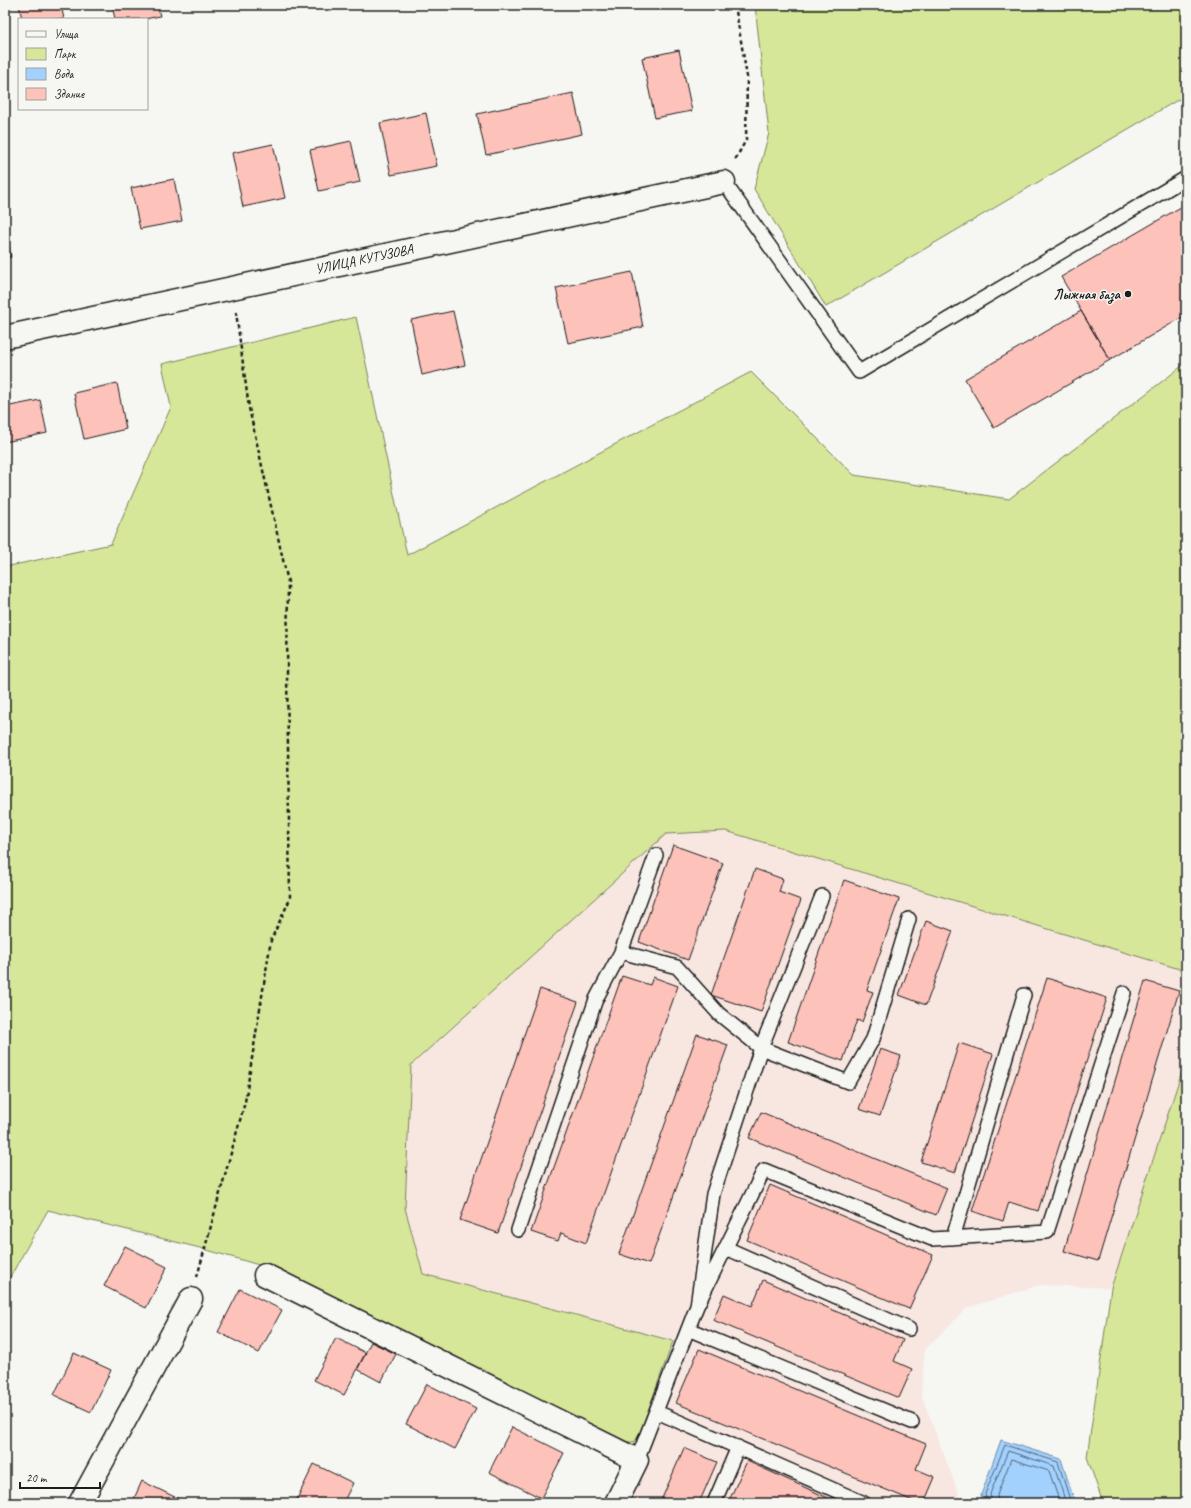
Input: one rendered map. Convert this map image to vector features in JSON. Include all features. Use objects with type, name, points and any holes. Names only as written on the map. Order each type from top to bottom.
[{"type":"street","name":"УЛИЦА КУТУЗОВА","points":[[5,336],[724,182]]},
{"type":"street","points":[[264,1275],[637,1460],[616,1503]]},
{"type":"street","points":[[80,1503],[191,1299]]},
{"type":"lane","points":[[724,182],[859,372],[1186,178]]},
{"type":"lane","points":[[518,1230],[596,999],[621,952],[656,855]]},
{"type":"lane","points":[[697,1306],[713,1194],[761,1048],[822,896]]},
{"type":"lane","points":[[621,952],[677,967],[719,1014],[761,1048],[848,1082],[873,1039],[909,919]]},
{"type":"lane","points":[[637,1460],[657,1412],[697,1306],[764,1170],[932,1239],[1047,1232],[1124,993]]},
{"type":"lane","points":[[953,1238],[1024,995]]},
{"type":"lane","points":[[726,1248],[909,1329]]},
{"type":"lane","points":[[688,1329],[912,1422]]},
{"type":"lane","points":[[657,1412],[864,1503]]},
{"type":"lane","points":[[714,1503],[738,1447]]},
{"type":"path","points":[[724,182],[746,140],[747,77],[735,5]]},
{"type":"path","points":[[191,1299],[245,1102],[271,940],[290,899],[287,672],[288,582],[249,408],[233,287]]},
{"type":"shaded area","points":[[725,831],[1186,971],[1186,1059],[1111,1288],[1039,1285],[967,1308],[925,1349],[921,1394],[962,1503],[628,1503],[691,1345],[423,1274],[405,1208],[411,1065],[666,834]]},
{"type":"green space","points":[[755,5],[1186,5],[1186,95],[826,307],[754,189],[769,133]]},
{"type":"green space","points":[[356,317],[407,555],[751,372],[854,475],[1009,499],[1186,363],[1186,971],[726,831],[666,834],[411,1065],[405,1208],[423,1274],[673,1341],[639,1436],[634,1442],[627,1442],[266,1267],[200,1248],[48,1210],[5,1286],[5,567],[111,544],[171,407],[162,364]]},
{"type":"green space","points":[[1186,1059],[1186,1503],[1103,1503],[1087,1457],[1111,1288]]},
{"type":"water","points":[[1001,1440],[1061,1459],[1075,1503],[983,1503],[981,1495]]},
{"type":"building","points":[[19,5],[61,5],[64,18],[22,18]]},
{"type":"building","points":[[112,5],[157,5],[160,16],[148,18],[115,18]]},
{"type":"building","points":[[679,50],[692,111],[655,118],[642,58]]},
{"type":"building","points":[[573,93],[582,134],[486,155],[477,114]]},
{"type":"building","points":[[426,113],[437,166],[391,175],[380,123]]},
{"type":"building","points":[[351,141],[360,182],[319,191],[310,150]]},
{"type":"building","points":[[273,144],[285,198],[243,207],[232,153]]},
{"type":"building","points":[[174,179],[182,221],[140,229],[131,188]]},
{"type":"building","name":"Лыжная база","points":[[1186,204],[1186,315],[1110,360],[1061,277]]},
{"type":"building","points":[[5,229],[11,257],[5,259]]},
{"type":"building","points":[[632,272],[643,327],[568,343],[556,288]]},
{"type":"building","points":[[453,311],[465,365],[422,375],[411,320]]},
{"type":"building","points":[[1081,311],[1110,360],[994,428],[965,379]]},
{"type":"building","points":[[117,383],[126,429],[84,439],[74,393]]},
{"type":"building","points":[[40,400],[47,433],[5,442],[5,407]]},
{"type":"building","points":[[673,845],[723,863],[688,960],[639,942]]},
{"type":"building","points":[[755,869],[783,879],[779,892],[801,900],[761,1012],[711,995]]},
{"type":"building","points":[[844,880],[899,899],[867,990],[873,992],[862,1022],[857,1020],[843,1061],[788,1042]]},
{"type":"building","points":[[926,921],[953,931],[926,1005],[899,995]]},
{"type":"building","points":[[622,976],[650,985],[653,977],[678,986],[586,1243],[561,1233],[558,1241],[531,1232]]},
{"type":"building","points":[[1047,978],[1107,998],[1038,1211],[1009,1202],[1003,1221],[972,1211]]},
{"type":"building","points":[[1145,981],[1179,991],[1098,1261],[1064,1251]]},
{"type":"building","points":[[540,989],[578,1002],[498,1233],[460,1220]]},
{"type":"building","points":[[697,1034],[728,1045],[649,1264],[619,1254]]},
{"type":"building","points":[[959,1043],[993,1054],[955,1173],[921,1162]]},
{"type":"building","points":[[880,1049],[901,1056],[880,1116],[859,1109]]},
{"type":"building","points":[[761,1112],[947,1188],[936,1215],[749,1138]]},
{"type":"building","points":[[770,1185],[933,1255],[909,1309],[747,1240]]},
{"type":"building","points":[[125,1246],[167,1267],[146,1308],[104,1286]]},
{"type":"building","points":[[763,1280],[903,1340],[894,1361],[912,1369],[899,1398],[713,1320],[724,1294],[752,1306]]},
{"type":"building","points":[[240,1289],[282,1310],[259,1353],[218,1332]]},
{"type":"building","points":[[336,1338],[366,1353],[344,1395],[314,1380]]},
{"type":"building","points":[[371,1342],[396,1354],[381,1382],[357,1369]]},
{"type":"building","points":[[699,1349],[926,1444],[916,1469],[935,1477],[924,1503],[918,1503],[676,1403]]},
{"type":"building","points":[[74,1353],[111,1370],[91,1412],[54,1395]]},
{"type":"building","points":[[427,1384],[476,1409],[455,1449],[406,1424]]},
{"type":"building","points":[[512,1427],[564,1453],[541,1498],[489,1472]]},
{"type":"building","points":[[684,1448],[717,1462],[699,1503],[660,1503]]},
{"type":"building","points":[[747,1461],[839,1503],[728,1503]]},
{"type":"building","points":[[314,1464],[353,1483],[343,1503],[295,1503]]},
{"type":"building","points":[[142,1481],[187,1503],[132,1503]]},
{"type":"place","name":"Лыжная база","points":[[1128,294]]}]
